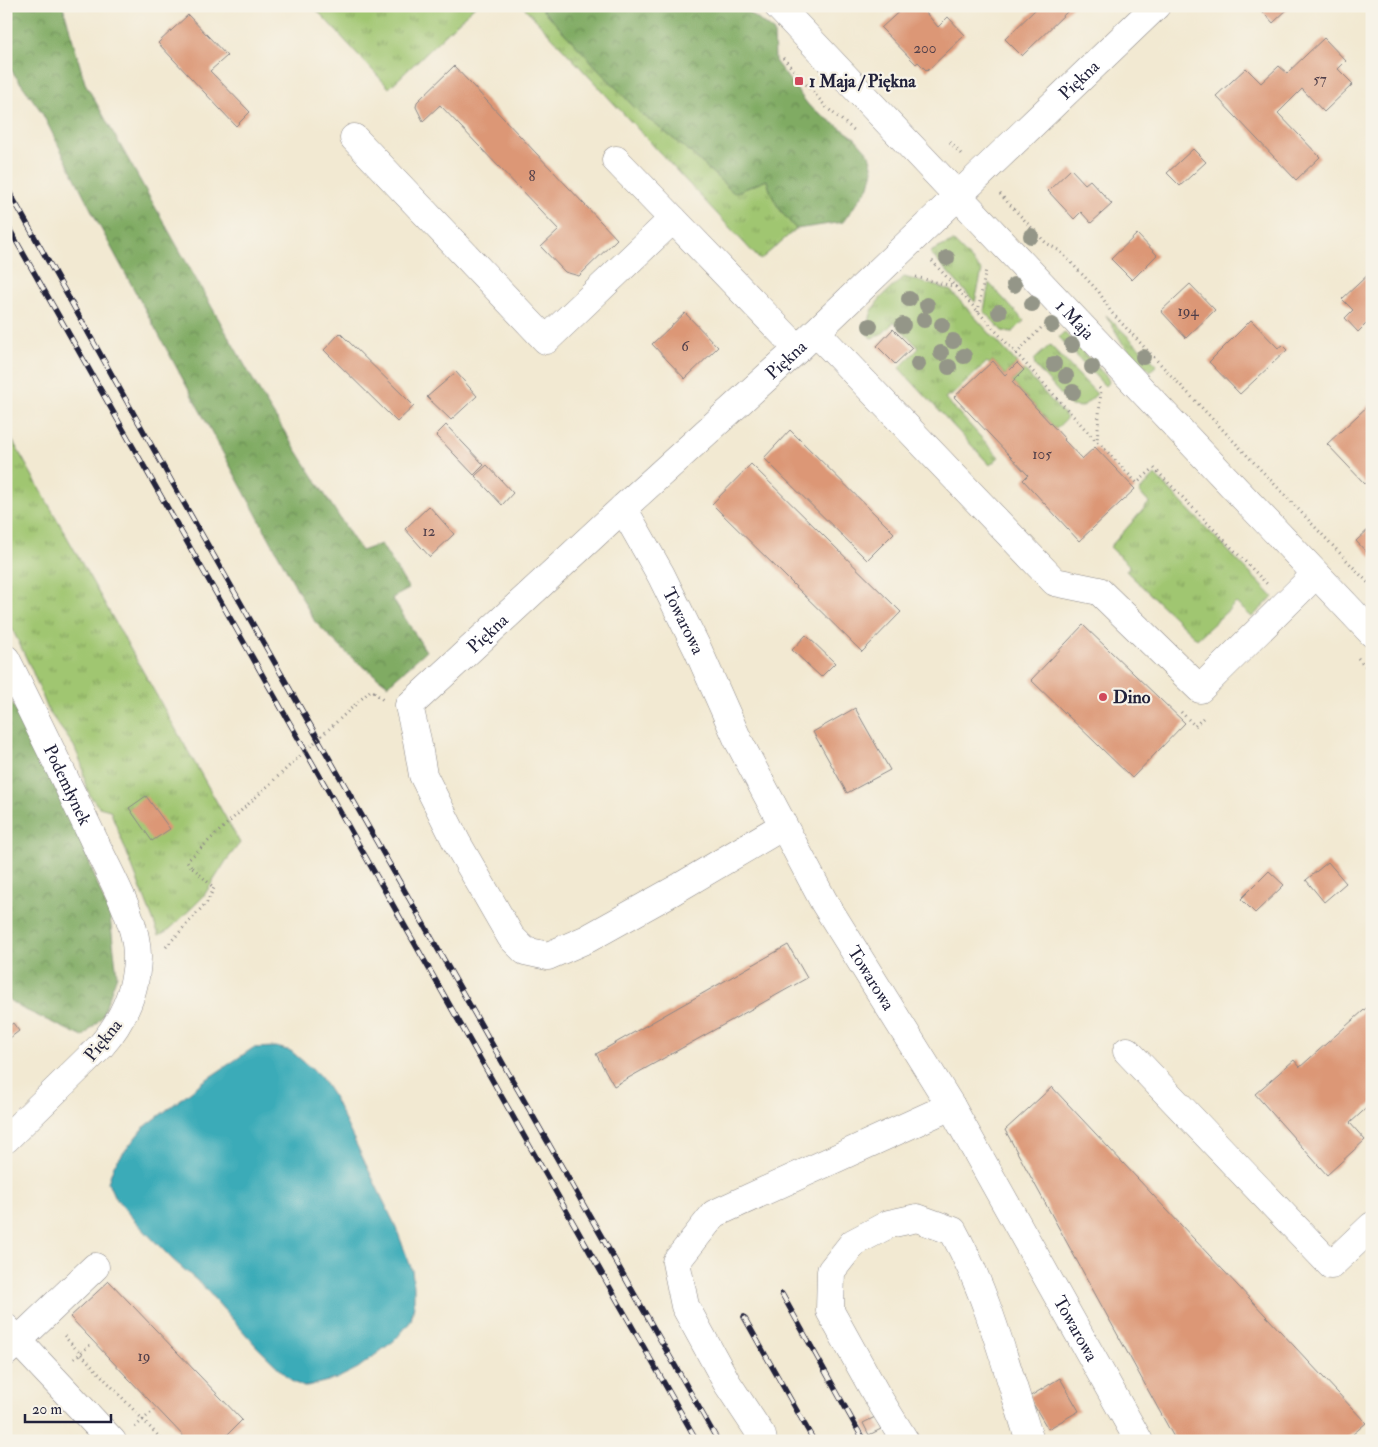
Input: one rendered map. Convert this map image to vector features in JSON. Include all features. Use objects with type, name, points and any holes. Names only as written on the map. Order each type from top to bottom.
[{"type":"street","name":"1 Maja","points":[[778,6],[1372,633]]},
{"type":"street","name":"Piękna","points":[[397,703],[623,508],[807,341],[1156,6]]},
{"type":"street","points":[[354,138],[546,340],[673,219]]},
{"type":"street","points":[[616,160],[673,219],[807,341],[1056,582],[1099,591],[1200,690],[1316,574]]},
{"type":"street","name":"Towarowa","points":[[623,508],[661,575],[698,650],[738,740],[824,902],[950,1106],[1139,1441]]},
{"type":"street","name":"Podemłynek","points":[[6,659],[81,812],[126,912]]},
{"type":"street","points":[[397,703],[417,740],[423,775],[457,843],[511,937],[525,951],[548,956],[587,939],[674,891],[783,826]]},
{"type":"street","name":"Piękna","points":[[6,1139],[94,1054],[112,1034],[123,1015],[136,976],[137,956],[135,936],[126,912]]},
{"type":"street","points":[[1128,1050],[1331,1265],[1372,1226]]},
{"type":"street","points":[[763,1441],[762,1436],[727,1383],[685,1306],[676,1262],[714,1214],[950,1106]]},
{"type":"street","points":[[904,1441],[830,1311],[831,1272],[853,1243],[889,1224],[917,1218],[953,1231],[968,1259],[994,1323],[1030,1441]]},
{"type":"street","points":[[94,1266],[45,1315],[10,1340],[112,1441]]},
{"type":"path","points":[[1368,6],[1372,11]]},
{"type":"path","points":[[783,58],[827,108],[859,135]]},
{"type":"path","points":[[995,189],[1046,243],[1060,251],[1099,292],[1111,312],[1372,587]]},
{"type":"path","points":[[931,260],[1137,483],[1154,468],[1269,586]]},
{"type":"path","points":[[982,264],[993,276]]},
{"type":"path","points":[[978,313],[986,269]]},
{"type":"path","points":[[912,276],[956,287]]},
{"type":"path","points":[[1016,354],[1042,328],[1036,321]]},
{"type":"path","points":[[1094,383],[1101,390],[1097,441]]},
{"type":"path","points":[[136,976],[153,961],[206,902],[214,888],[187,861],[371,690],[397,703]]},
{"type":"path","points":[[45,1315],[163,1441]]},
{"type":"green space","points":[[6,6],[63,6],[85,83],[265,401],[361,551],[381,544],[409,589],[392,598],[426,651],[388,685],[352,658],[315,622],[99,225],[41,111],[6,63]]},
{"type":"green space","points":[[313,6],[475,6],[389,88]]},
{"type":"green space","points":[[523,6],[539,6],[638,111],[689,151],[734,193],[767,180],[778,207],[796,229],[760,260]]},
{"type":"green space","points":[[539,6],[741,6],[774,32],[775,61],[809,106],[855,138],[869,154],[873,170],[869,186],[843,222],[796,229],[778,207],[767,180],[734,193],[689,151],[638,111]]},
{"type":"green space","points":[[952,242],[982,271],[975,302],[931,254],[932,251]]},
{"type":"green space","points":[[904,277],[950,290],[1017,363],[1005,375],[993,361],[989,364],[987,362],[951,396],[949,395],[945,398],[999,457],[990,465],[899,368],[919,348],[894,322],[881,335],[871,338],[864,330],[870,325],[872,311],[876,304]]},
{"type":"green space","points":[[989,283],[1024,321],[1013,332],[1002,331],[984,311]]},
{"type":"green space","points":[[1106,315],[1157,365],[1150,371],[1123,344]]},
{"type":"green space","points":[[1064,332],[1107,377],[1109,382],[1105,386],[1059,337]]},
{"type":"green space","points":[[1050,345],[1097,394],[1082,407],[1071,406],[1035,366],[1034,360]]},
{"type":"green space","points":[[1024,370],[1067,418],[1056,429],[1012,382]]},
{"type":"green space","points":[[6,429],[240,843],[203,897],[170,929],[159,935],[110,810],[99,807],[90,796],[85,783],[82,765],[74,746],[49,712],[31,668],[6,616]]},
{"type":"green space","points":[[1155,475],[1273,597],[1252,617],[1236,603],[1197,639],[1126,571],[1130,566],[1110,547],[1149,503],[1139,492]]},
{"type":"green space","points":[[6,691],[78,833],[110,917],[117,975],[102,1017],[83,1037],[21,1008],[6,998]]},
{"type":"water","points":[[276,1047],[291,1051],[320,1076],[333,1096],[395,1225],[412,1270],[414,1286],[414,1305],[411,1321],[395,1340],[358,1368],[336,1379],[304,1387],[293,1382],[258,1348],[202,1285],[172,1259],[133,1219],[114,1196],[108,1182],[114,1165],[142,1129],[204,1081],[253,1048]]},
{"type":"building","points":[[905,6],[920,6],[938,27],[948,17],[965,35],[927,71],[918,62],[916,64],[881,28]]},
{"type":"building","points":[[1039,6],[1073,6],[1022,56],[1005,39]]},
{"type":"building","points":[[1258,6],[1291,6],[1273,23]]},
{"type":"building","points":[[188,15],[227,56],[210,71],[250,112],[236,126],[158,43]]},
{"type":"building","points":[[1324,38],[1346,61],[1338,69],[1353,84],[1324,112],[1302,89],[1278,113],[1320,157],[1296,180],[1216,96],[1246,68],[1261,83],[1279,66],[1287,73]]},
{"type":"building","points":[[454,66],[617,239],[579,276],[565,272],[541,247],[559,230],[440,105],[423,121],[416,107],[417,102]]},
{"type":"building","points":[[1193,149],[1206,162],[1180,186],[1167,173]]},
{"type":"building","points":[[1071,169],[1085,184],[1090,180],[1112,204],[1091,223],[1081,212],[1074,219],[1048,191]]},
{"type":"building","points":[[1137,234],[1157,255],[1132,280],[1111,259]]},
{"type":"building","points":[[1372,271],[1372,330],[1366,324],[1358,332],[1345,318],[1353,310],[1342,299]]},
{"type":"building","points":[[1190,284],[1215,310],[1186,338],[1161,311]]},
{"type":"building","points":[[685,313],[718,347],[685,379],[652,344]]},
{"type":"building","points":[[1251,320],[1278,348],[1282,345],[1287,350],[1240,394],[1209,362]]},
{"type":"building","points":[[893,329],[912,348],[895,364],[877,346]]},
{"type":"building","points":[[340,333],[414,406],[397,422],[324,350]]},
{"type":"building","points":[[993,361],[1005,375],[1017,363],[1024,370],[1012,382],[1064,440],[1082,459],[1095,447],[1135,489],[1079,541],[1023,480],[1028,475],[954,397]]},
{"type":"building","points":[[456,372],[477,396],[451,420],[427,397]]},
{"type":"building","points":[[1372,402],[1372,478],[1365,484],[1327,444]]},
{"type":"building","points":[[446,425],[484,465],[474,475],[436,435]]},
{"type":"building","points":[[790,430],[894,533],[867,560],[764,458]]},
{"type":"building","points":[[751,464],[901,612],[862,652],[712,504]]},
{"type":"building","points":[[487,465],[513,493],[502,505],[475,476]]},
{"type":"building","points":[[429,506],[454,534],[430,557],[405,529]]},
{"type":"building","points":[[1372,526],[1372,558],[1356,541]]},
{"type":"building","name":"Dino","points":[[1083,625],[1185,723],[1132,778],[1031,680]]},
{"type":"building","points":[[806,635],[835,663],[821,677],[792,650]]},
{"type":"building","points":[[855,708],[890,770],[847,793],[813,732]]},
{"type":"building","points":[[146,796],[170,829],[152,841],[129,808]]},
{"type":"building","points":[[1328,862],[1346,883],[1324,902],[1306,880]]},
{"type":"building","points":[[1269,871],[1284,885],[1255,913],[1241,899]]},
{"type":"building","points":[[788,945],[807,978],[614,1086],[596,1054]]},
{"type":"building","points":[[1372,1003],[1372,1103],[1350,1123],[1365,1140],[1327,1175],[1255,1094],[1294,1060],[1300,1067]]},
{"type":"building","points":[[13,1023],[19,1031],[6,1041],[6,1028]]},
{"type":"building","points":[[1052,1087],[1366,1423],[1345,1441],[1176,1441],[1005,1130]]},
{"type":"building","points":[[109,1281],[242,1420],[221,1441],[188,1441],[70,1317]]},
{"type":"building","points":[[1060,1378],[1079,1411],[1048,1429],[1029,1397]]},
{"type":"building","points":[[875,1417],[881,1429],[869,1435],[863,1423]]},
{"type":"railway","points":[[6,186],[181,498],[718,1441]]},
{"type":"railway","points":[[6,223],[697,1441]]},
{"type":"railway","points":[[782,1294],[864,1441]]},
{"type":"railway","points":[[744,1317],[814,1441]]},
{"type":"place","name":"1 Maja / Piękna","points":[[799,81]]},
{"type":"place","name":"Dino","points":[[1103,697]]}]
